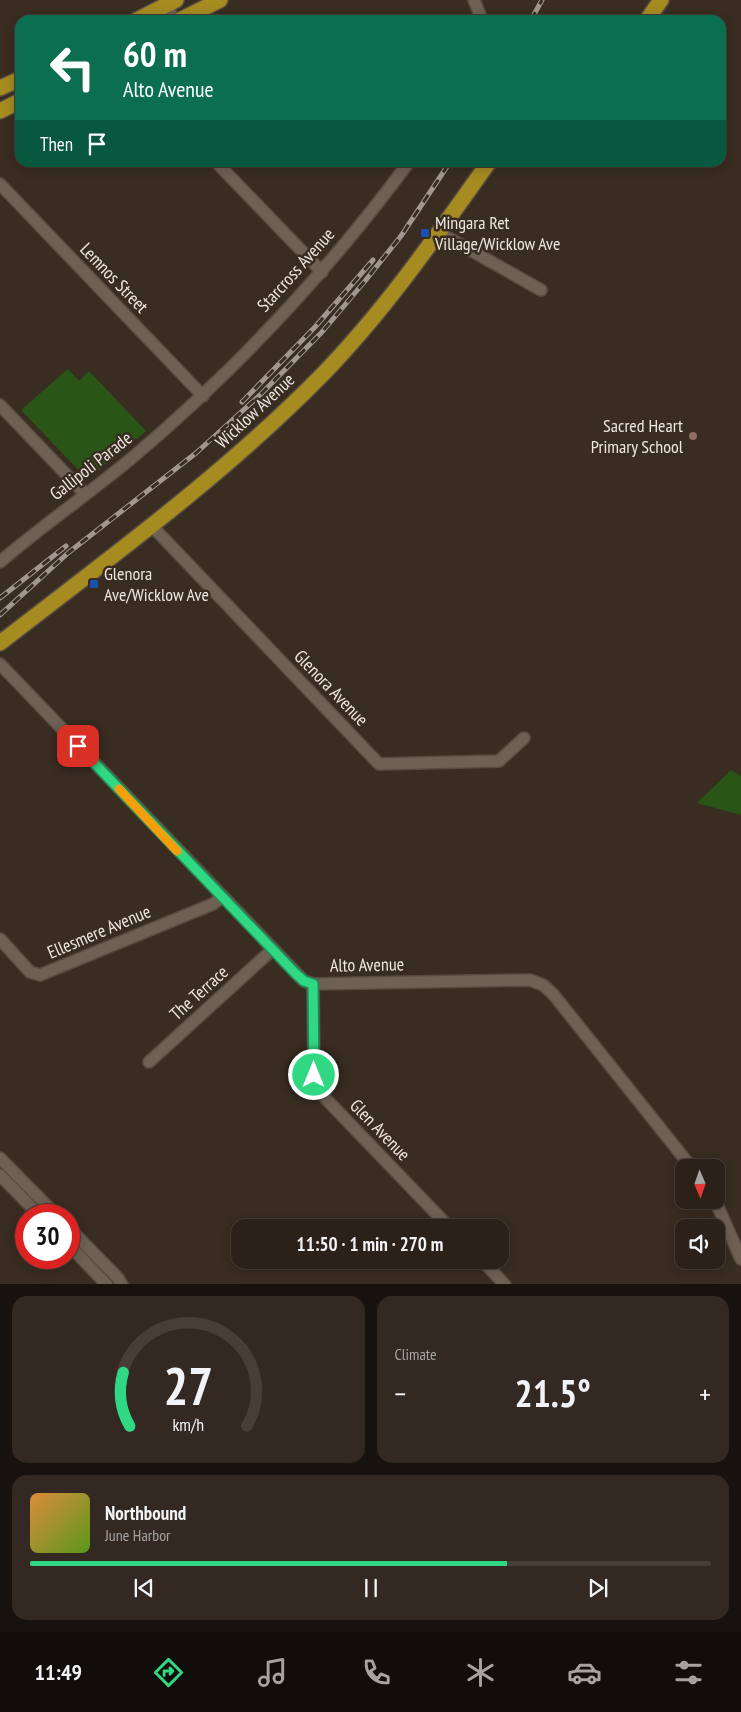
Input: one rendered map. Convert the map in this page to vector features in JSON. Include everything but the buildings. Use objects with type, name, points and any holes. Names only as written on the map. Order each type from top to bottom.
[{"type":"main road","points":[[190,15],[220,0]]},
{"type":"main road","points":[[650,15],[661,0]]},
{"type":"main road","points":[[147,15],[169,2]]},
{"type":"main road","points":[[0,88],[15,80]]},
{"type":"main road","points":[[0,111],[15,104]]},
{"type":"main road","name":"Wicklow Avenue","points":[[0,643],[151,525],[239,453],[323,373],[395,292],[440,233],[486,167]]},
{"type":"street","points":[[474,0],[480,15]]},
{"type":"street","points":[[169,2],[173,15]]},
{"type":"street","points":[[221,167],[322,272]]},
{"type":"street","name":"Starcross Avenue","points":[[203,396],[322,272],[405,167]]},
{"type":"street","name":"Lemnos Street","points":[[0,184],[203,396]]},
{"type":"street","points":[[440,233],[541,290]]},
{"type":"street","name":"Gallipoli Parade","points":[[0,562],[132,458],[203,396]]},
{"type":"street","points":[[0,405],[84,494]]},
{"type":"street","name":"Glenora Avenue","points":[[151,525],[379,764],[499,762],[524,738]]},
{"type":"street","name":"Alto Avenue","points":[[0,664],[300,978],[313,984],[530,980],[543,985],[554,994],[685,1159]]},
{"type":"street","name":"Ellesmere Avenue","points":[[0,939],[30,972],[40,975],[213,904],[222,897]]},
{"type":"street","name":"The Terrace","points":[[149,1062],[273,950]]},
{"type":"street","name":"Glen Avenue","points":[[313,984],[314,1075],[317,1085],[326,1099],[441,1219]]},
{"type":"street","points":[[0,1158],[45,1204]]},
{"type":"street","points":[[0,1175],[29,1204]]},
{"type":"street","points":[[720,1209],[741,1259]]},
{"type":"street","points":[[80,1240],[122,1284]]},
{"type":"street","points":[[80,1256],[108,1284]]},
{"type":"street","points":[[491,1269],[505,1284]]},
{"type":"green space","points":[[68,369],[79,381],[89,371],[146,431],[87,479],[21,410]]},
{"type":"green space","points":[[731,770],[741,776],[741,815],[697,803]]},
{"type":"railway","points":[[534,15],[542,0]]},
{"type":"railway","points":[[0,615],[68,553],[196,453],[261,394],[322,332],[365,281],[401,236],[447,167]]},
{"type":"railway","points":[[242,402],[315,327],[373,260]]},
{"type":"railway","points":[[0,598],[66,546]]},
{"type":"slow traffic","points":[[119,789],[177,851]]},
{"type":"place","name":"Mingara Ret Village/Wicklow Ave","points":[[425,233]]},
{"type":"place","name":"Sacred Heart Primary School","points":[[693,436]]},
{"type":"place","name":"Glenora Ave/Wicklow Ave","points":[[94,584]]},
{"type":"route","points":[[78,746],[296,974],[304,981],[313,984],[314,1075]]}]
